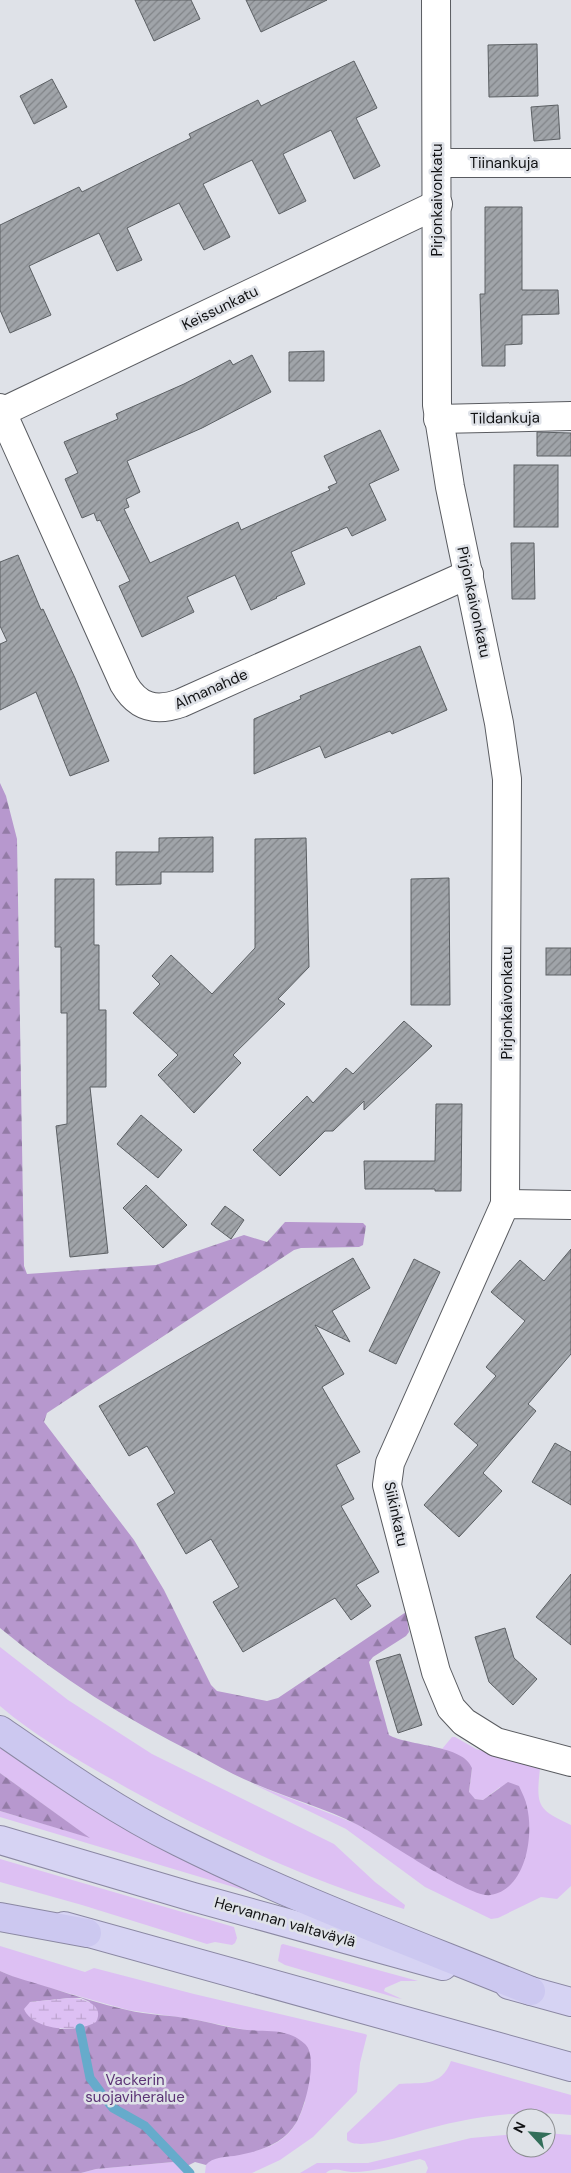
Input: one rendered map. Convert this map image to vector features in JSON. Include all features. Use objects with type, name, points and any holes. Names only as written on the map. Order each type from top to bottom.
[{"type":"highway","points":[[0,1730],[82,1786],[178,1842],[268,1884],[531,1991]]},
{"type":"highway","name":"Hervannan valtaväylä","points":[[0,1840],[193,1897],[571,2002]]},
{"type":"highway","points":[[0,1907],[87,1933],[571,2067]]},
{"type":"highway","points":[[0,1917],[87,1933]]},
{"type":"street","name":"Pirjonkaivonkatu","points":[[436,0],[438,163],[436,392],[438,419],[450,487],[499,723],[508,779],[505,1204]]},
{"type":"street","name":"Tiinankuja","points":[[438,163],[571,163]]},
{"type":"street","name":"Keissunkatu","points":[[1,410],[438,204]]},
{"type":"street","name":"Almanahde","points":[[1,410],[124,684],[130,695],[147,706],[167,708],[180,703],[469,574]]},
{"type":"street","name":"Tildankuja","points":[[438,419],[571,416]]},
{"type":"street","points":[[505,1204],[571,1205]]},
{"type":"street","name":"Siikinkatu","points":[[505,1204],[390,1463],[387,1485],[436,1672],[451,1708],[464,1722],[496,1742],[571,1762]]},
{"type":"green space","points":[[0,783],[6,796],[17,839],[24,1266],[27,1274],[156,1265],[244,1235],[267,1242],[285,1222],[363,1223],[366,1226],[363,1245],[359,1247],[301,1248],[294,1250],[47,1413],[44,1422],[134,1540],[164,1590],[211,1685],[217,1691],[267,1701],[278,1698],[406,1612],[409,1632],[406,1636],[373,1657],[369,1662],[389,1735],[398,1739],[447,1750],[467,1760],[472,1768],[469,1792],[475,1799],[483,1800],[508,1782],[519,1786],[526,1802],[529,1819],[528,1846],[525,1860],[519,1873],[512,1883],[502,1891],[490,1895],[480,1894],[446,1878],[346,1819],[246,1780],[224,1769],[144,1727],[94,1697],[46,1664],[0,1628]]},
{"type":"green space","points":[[0,1647],[68,1700],[152,1754],[334,1844],[375,1882],[405,1905],[404,1909],[297,1871],[194,1824],[127,1788],[46,1740],[0,1706]]},
{"type":"green space","points":[[452,1737],[476,1749],[540,1768],[538,1791],[541,1805],[551,1815],[571,1825],[571,1886],[557,1899],[541,1897],[498,1918],[491,1919],[425,1887],[346,1829],[251,1783],[357,1824],[446,1877],[477,1892],[500,1787],[483,1800],[475,1799],[469,1793],[472,1768],[465,1759],[442,1749]]},
{"type":"green space","points":[[0,1742],[115,1820],[190,1863],[267,1897],[0,1817],[0,1811],[88,1837],[0,1773]]},
{"type":"green space","points":[[0,1773],[90,1838],[0,1811]]},
{"type":"green space","points":[[0,1859],[234,1927],[237,1938],[232,1945],[215,1942],[207,1944],[0,1882]]},
{"type":"green space","points":[[281,1945],[418,1981],[401,1981],[385,1988],[384,1991],[402,1999],[397,1998],[285,1965],[278,1961]]},
{"type":"green space","points":[[0,1946],[85,1972],[94,1968],[194,1994],[365,2034],[367,2035],[360,2063],[357,2092],[313,2137],[280,2160],[252,2173],[205,2173],[206,2165],[210,2160],[258,2150],[279,2141],[296,2123],[305,2102],[246,2030],[192,2019],[128,2010],[18,1979],[0,1971]]},
{"type":"green space","name":"Vackerin suojaviheralue","points":[[0,1971],[79,1997],[127,2010],[191,2019],[240,2029],[285,2033],[292,2035],[305,2044],[309,2051],[311,2071],[300,2116],[291,2131],[284,2137],[260,2150],[219,2158],[212,2160],[206,2165],[195,2162],[183,2168],[173,2162],[96,2169],[81,2173],[0,2173]],"holes":[[[81,1998],[90,2002],[80,2028],[60,2029],[30,2002]]]},
{"type":"green space","points":[[70,1998],[81,1999],[92,2004],[98,2011],[96,2022],[78,2028],[57,2028],[37,2022],[24,2009],[30,2002]]},
{"type":"green space","points":[[451,2061],[571,2095],[571,2115],[556,2114],[556,2108],[506,2108],[506,2114],[450,2123],[377,2142],[359,2144],[347,2140],[347,2133],[399,2084],[430,2082],[442,2076]]},
{"type":"green space","points":[[556,2134],[571,2135],[571,2173],[426,2173],[428,2168],[425,2161],[420,2159],[369,2171],[332,2170],[326,2173],[300,2173],[317,2163],[368,2163],[471,2138],[506,2135],[506,2158],[556,2158]]},
{"type":"green space","points":[[173,2162],[187,2173],[81,2173],[96,2169]]},
{"type":"building","points":[[135,0],[191,0],[200,19],[154,41]]},
{"type":"building","points":[[246,0],[327,0],[261,32]]},
{"type":"building","points":[[537,44],[538,96],[489,97],[488,45]]},
{"type":"building","points":[[354,61],[377,108],[356,118],[380,166],[354,179],[331,130],[283,154],[306,201],[279,214],[252,160],[203,184],[230,237],[204,250],[179,203],[127,228],[142,260],[117,271],[99,233],[29,266],[51,315],[10,333],[0,310],[0,225],[79,187],[82,192],[191,138],[189,134],[258,100],[261,106]]},
{"type":"building","points":[[52,79],[67,107],[34,124],[20,96]]},
{"type":"building","points":[[558,105],[560,139],[534,141],[531,107]]},
{"type":"building","points":[[485,207],[522,207],[522,290],[558,290],[559,314],[522,315],[522,344],[505,345],[505,366],[482,366],[480,294],[485,294]]},
{"type":"building","points":[[324,351],[324,381],[289,381],[289,352]]},
{"type":"building","points":[[252,355],[271,392],[202,428],[127,461],[140,492],[126,499],[129,507],[124,509],[150,563],[238,522],[241,530],[330,490],[328,487],[337,483],[324,456],[380,430],[399,470],[369,484],[386,520],[352,536],[347,527],[291,552],[305,584],[277,598],[251,610],[235,575],[187,597],[194,612],[142,637],[119,586],[130,581],[100,520],[97,521],[94,513],[82,518],[65,479],[78,473],[64,442],[118,419],[116,414],[184,384],[230,360],[233,365]]},
{"type":"building","points":[[537,432],[571,433],[571,456],[537,456]]},
{"type":"building","points":[[514,465],[558,465],[558,527],[514,527]]},
{"type":"building","points":[[511,543],[534,543],[535,599],[512,599]]},
{"type":"building","points":[[18,555],[41,610],[43,609],[75,678],[109,761],[70,776],[36,692],[0,710],[0,644],[7,641],[0,626],[0,562]]},
{"type":"building","points":[[420,646],[447,710],[392,734],[390,731],[325,758],[320,746],[254,774],[254,719],[301,699],[300,696]]},
{"type":"building","points":[[213,837],[213,872],[161,872],[161,884],[116,885],[116,852],[159,852],[159,838]]},
{"type":"building","points":[[306,838],[309,967],[278,999],[285,1004],[233,1055],[241,1063],[194,1113],[158,1075],[178,1055],[133,1013],[160,984],[152,976],[171,955],[212,994],[255,948],[255,839]]},
{"type":"building","points":[[449,878],[450,1005],[411,1005],[411,879]]},
{"type":"building","points":[[55,879],[94,879],[94,945],[99,945],[99,1010],[106,1010],[106,1087],[90,1087],[108,1253],[70,1257],[56,1126],[67,1124],[67,1013],[61,1013],[61,947],[55,947]]},
{"type":"building","points":[[546,948],[571,948],[571,975],[546,975]]},
{"type":"building","points":[[404,1021],[432,1046],[364,1110],[364,1101],[333,1131],[325,1131],[280,1176],[253,1150],[307,1096],[313,1103],[346,1068],[353,1074]]},
{"type":"building","points":[[436,1104],[462,1104],[461,1191],[365,1189],[364,1161],[435,1161]]},
{"type":"building","points":[[141,1115],[182,1150],[158,1178],[117,1144]]},
{"type":"building","points":[[146,1185],[187,1225],[163,1248],[123,1208]]},
{"type":"building","points":[[225,1206],[244,1220],[231,1239],[211,1224]]},
{"type":"building","points":[[571,1249],[571,1354],[528,1404],[536,1411],[483,1473],[502,1491],[459,1537],[424,1505],[478,1445],[454,1424],[496,1376],[486,1367],[525,1321],[491,1292],[520,1260],[544,1281]]},
{"type":"building","points":[[353,1258],[370,1288],[332,1311],[350,1342],[315,1325],[344,1374],[322,1387],[360,1452],[336,1465],[354,1499],[341,1506],[379,1572],[356,1585],[371,1606],[351,1620],[335,1598],[243,1652],[213,1602],[239,1587],[211,1539],[186,1554],[157,1504],[175,1493],[147,1446],[129,1456],[99,1406]]},
{"type":"building","points":[[414,1259],[440,1272],[396,1364],[369,1351]]},
{"type":"building","points":[[555,1443],[571,1452],[571,1505],[532,1482]]},
{"type":"building","points":[[571,1574],[571,1645],[536,1617]]},
{"type":"building","points":[[505,1628],[514,1658],[537,1679],[513,1705],[489,1682],[475,1637]]},
{"type":"building","points":[[400,1654],[422,1725],[398,1733],[376,1661]]},
{"type":"waterway","points":[[80,2028],[90,2078],[108,2102],[113,2108],[145,2126],[190,2173]]}]
